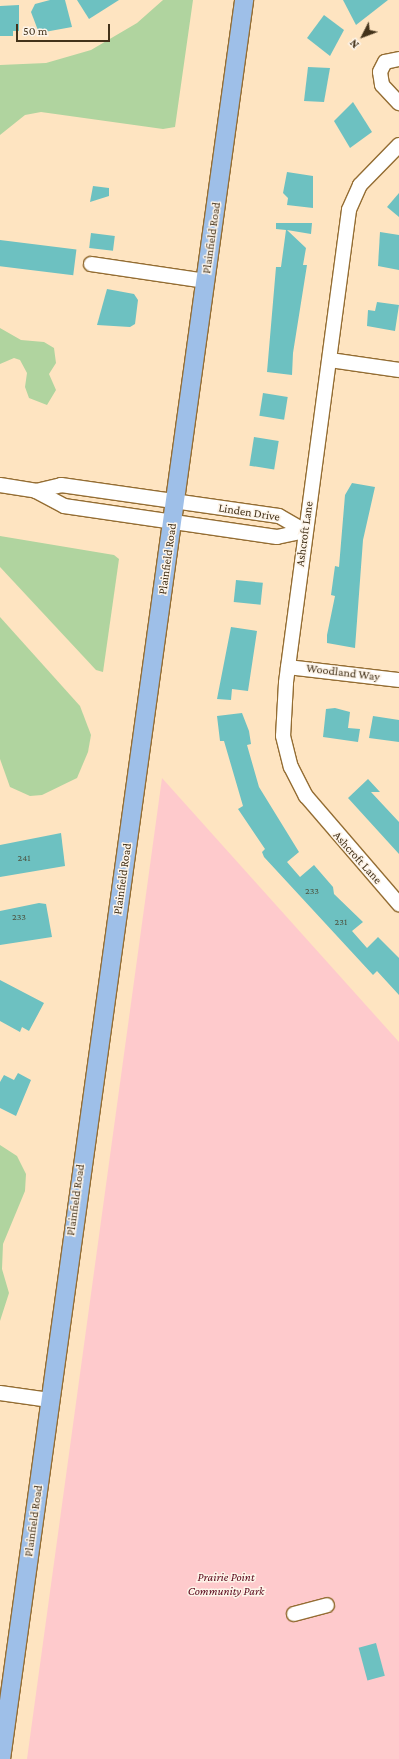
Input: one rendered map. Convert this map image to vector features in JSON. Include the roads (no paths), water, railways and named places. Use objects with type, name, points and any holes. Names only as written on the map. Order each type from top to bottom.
[{"type":"main road","name":"Plainfield Road","points":[[1,1759],[244,0]]},
{"type":"street","points":[[399,59],[385,62],[380,72],[382,85],[399,103]]},
{"type":"street","name":"Ashcroft Lane","points":[[399,145],[360,185],[349,210],[288,667],[283,736],[291,767],[324,822],[399,904]]},
{"type":"street","points":[[91,264],[206,281]]},
{"type":"street","points":[[330,360],[399,370]]},
{"type":"street","name":"Linden Drive","points":[[0,485],[36,491],[64,506],[277,537],[305,532]]},
{"type":"street","name":"Linden Drive","points":[[36,491],[61,485],[175,503],[279,516],[305,532]]},
{"type":"street","name":"Woodland Way","points":[[288,667],[399,680]]},
{"type":"street","points":[[0,1393],[50,1400]]},
{"type":"street","points":[[294,1614],[327,1605]]},
{"type":"park label","name":"Prairie Point Community Park","points":[[226,1585]]}]
